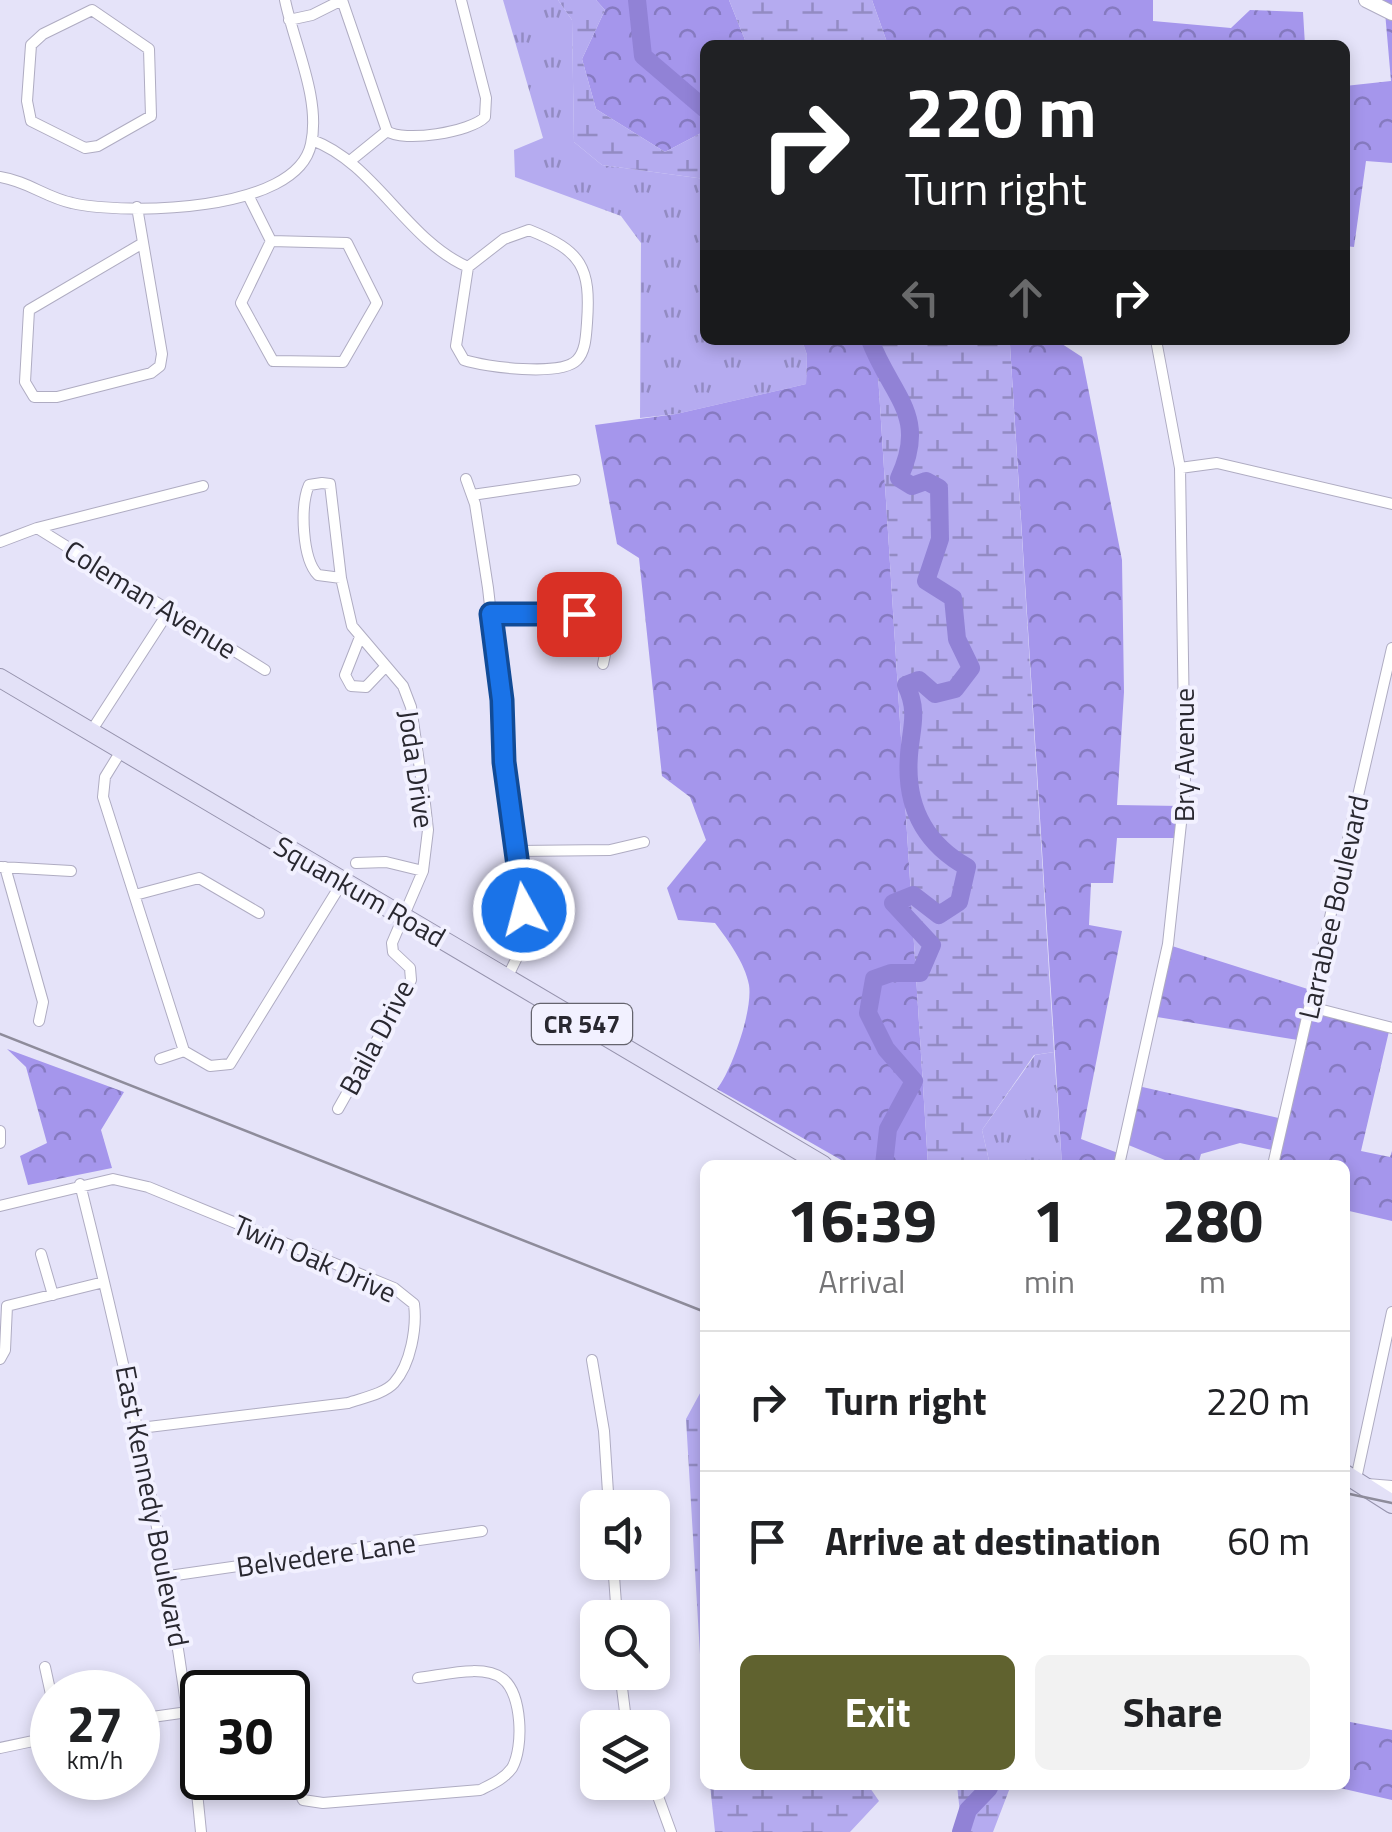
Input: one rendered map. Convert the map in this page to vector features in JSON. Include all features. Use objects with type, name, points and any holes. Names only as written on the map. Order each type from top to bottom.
[{"type":"main road","name":"Squankum Road","points":[[0,678],[814,1160]]},
{"type":"main road","points":[[1356,1480],[1392,1504]]},
{"type":"street","points":[[0,177],[72,203],[190,207],[248,195],[296,169],[305,160],[312,140],[310,105],[286,0]]},
{"type":"street","points":[[289,20],[312,15],[342,0],[387,131]]},
{"type":"street","points":[[387,131],[400,136],[452,132],[484,117],[486,98],[461,0]]},
{"type":"street","points":[[1366,0],[1392,13]]},
{"type":"street","points":[[92,5],[150,49],[154,106],[146,122],[86,148],[31,120],[26,101],[34,41],[92,5]]},
{"type":"street","points":[[350,161],[387,131]]},
{"type":"street","points":[[312,140],[332,147],[350,161],[378,192],[468,267]]},
{"type":"street","points":[[248,195],[271,241]]},
{"type":"street","points":[[137,207],[143,242],[160,366],[151,373],[57,397],[34,397],[25,382],[29,310],[143,242]]},
{"type":"street","points":[[518,231],[546,237],[578,258],[586,268],[588,300],[578,359],[544,369],[464,360],[456,346],[468,267],[518,231]]},
{"type":"street","points":[[271,241],[343,242],[353,250],[378,303],[342,362],[273,361],[241,302],[271,241]]},
{"type":"street","name":"Bry Avenue","points":[[1121,1160],[1168,944],[1185,786],[1180,468],[1157,345]]},
{"type":"street","points":[[1180,468],[1217,463],[1392,504]]},
{"type":"street","points":[[466,478],[491,614],[517,851],[524,941],[507,978]]},
{"type":"street","points":[[472,495],[575,480]]},
{"type":"street","name":"Joda Drive","points":[[341,578],[318,575],[310,565],[304,505],[309,486],[330,484],[341,578],[352,626],[403,686],[411,707],[428,830],[423,872],[404,916]]},
{"type":"street","points":[[0,542],[37,528],[203,486]]},
{"type":"street","name":"Coleman Avenue","points":[[37,528],[266,670]]},
{"type":"street","points":[[90,733],[169,611]]},
{"type":"street","points":[[491,614],[561,613],[595,620],[608,645],[603,664]]},
{"type":"street","points":[[360,637],[345,675],[351,686],[366,687],[386,666]]},
{"type":"street","name":"Larrabee Boulevard","points":[[1274,1160],[1392,648]]},
{"type":"street","points":[[122,751],[105,776],[103,797],[184,1052],[210,1066],[230,1064],[343,881]]},
{"type":"street","points":[[517,851],[610,850],[644,842]]},
{"type":"street","points":[[356,863],[386,862],[423,872]]},
{"type":"street","points":[[39,1021],[42,1002],[3,867],[70,871]]},
{"type":"street","points":[[134,896],[199,878],[259,913]]},
{"type":"street","name":"Baila Drive","points":[[338,1109],[411,980],[410,968],[392,947],[404,916]]},
{"type":"street","points":[[1310,1007],[1392,1028]]},
{"type":"street","points":[[160,1059],[184,1052]]},
{"type":"street","points":[[0,1130],[0,1143]]},
{"type":"street","name":"Twin Oak Drive","points":[[0,1206],[114,1179],[148,1186],[394,1288],[414,1304],[417,1328],[394,1383],[375,1394],[348,1403],[140,1428]]},
{"type":"street","name":"East Kennedy Boulevard","points":[[80,1184],[140,1428],[184,1670]]},
{"type":"street","points":[[41,1254],[53,1295]]},
{"type":"street","points":[[0,1359],[5,1350],[7,1306],[104,1282]]},
{"type":"street","points":[[1392,1312],[1356,1480],[1392,1488]]},
{"type":"street","points":[[592,1360],[604,1431],[608,1490]]},
{"type":"street","name":"Belvedere Lane","points":[[169,1576],[482,1532]]},
{"type":"street","points":[[303,1800],[323,1803],[480,1790],[499,1780],[513,1766],[518,1739],[516,1696],[502,1678],[484,1672],[418,1678]]},
{"type":"street","points":[[0,1748],[30,1742]]},
{"type":"street","name":"East Kennedy Boulevard","points":[[199,1800],[202,1832]]},
{"type":"street","points":[[659,1800],[671,1832]]},
{"type":"green space","points":[[503,0],[558,0],[572,20],[574,142],[602,165],[700,178],[700,345],[804,345],[806,384],[676,414],[640,418],[641,243],[621,216],[515,177],[514,150],[543,138]]},
{"type":"green space","points":[[558,0],[596,0],[605,10],[582,59],[596,109],[665,152],[700,134],[700,178],[602,165],[574,142],[572,20]]},
{"type":"green space","points":[[596,0],[729,0],[745,40],[700,40],[700,134],[665,152],[596,109],[582,59],[605,10]]},
{"type":"green space","points":[[729,0],[872,0],[886,40],[745,40]]},
{"type":"green space","points":[[872,0],[1153,0],[1153,21],[1231,28],[1250,10],[1303,12],[1305,40],[886,40]]},
{"type":"green space","points":[[1371,0],[1392,0],[1392,163],[1366,161],[1354,247],[1350,247],[1350,85],[1391,81],[1385,12]]},
{"type":"green space","points":[[804,345],[872,345],[877,358],[928,1160],[841,1160],[717,1089],[740,1039],[749,985],[740,960],[715,923],[678,920],[667,888],[706,840],[690,797],[662,776],[639,558],[617,544],[595,425],[676,414],[806,384]]},
{"type":"green space","points":[[872,345],[1010,345],[1054,1052],[1034,1055],[982,1130],[989,1160],[928,1160],[877,358]]},
{"type":"green space","points":[[1010,345],[1064,345],[1082,357],[1122,560],[1124,692],[1117,805],[1181,806],[1176,838],[1117,838],[1113,883],[1091,883],[1089,925],[1122,931],[1081,1139],[1118,1153],[1117,1160],[1062,1160]]},
{"type":"green space","points":[[1172,946],[1317,992],[1313,1009],[1390,1027],[1361,1151],[1390,1157],[1392,1151],[1392,1221],[1350,1211],[1350,1160],[1280,1160],[1281,1152],[1240,1143],[1201,1154],[1199,1160],[1165,1160],[1126,1144],[1138,1086],[1287,1120],[1304,1041],[1157,1017]]},
{"type":"green space","points":[[7,1049],[124,1092],[101,1130],[112,1168],[28,1185],[20,1156],[47,1143],[26,1067]]},
{"type":"green space","points":[[1054,1052],[1062,1160],[989,1160],[982,1130],[1035,1055]]},
{"type":"green space","points":[[700,1393],[700,1655],[686,1419]]},
{"type":"green space","points":[[1350,1722],[1392,1730],[1392,1800],[1349,1790]]},
{"type":"green space","points":[[711,1790],[871,1790],[879,1801],[850,1832],[715,1832]]},
{"type":"green space","points":[[958,1790],[1009,1790],[993,1832],[962,1832]]},
{"type":"waterway","points":[[637,0],[643,56],[700,105]]},
{"type":"waterway","points":[[872,345],[909,421],[907,456],[899,478],[912,486],[926,481],[939,488],[940,539],[926,581],[953,598],[957,639],[971,668],[955,689],[935,694],[919,680],[906,685],[913,712],[909,773],[914,806],[939,846],[967,867],[959,902],[939,915],[913,895],[893,903],[932,945],[920,973],[891,973],[874,979],[868,1013],[886,1049],[914,1081],[888,1129],[885,1160]]},
{"type":"waterway","points":[[961,1832],[968,1810],[987,1790]]},
{"type":"railway","points":[[0,1034],[700,1310]]},
{"type":"railway","points":[[1350,1494],[1392,1503]]},
{"type":"route","points":[[524,910],[504,762],[502,700],[491,614],[579,614]]}]
